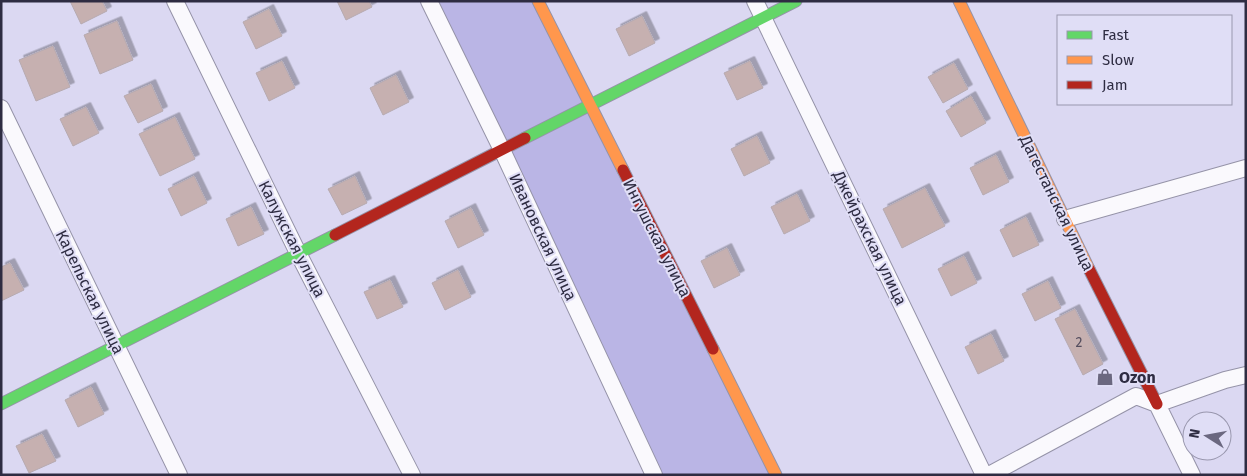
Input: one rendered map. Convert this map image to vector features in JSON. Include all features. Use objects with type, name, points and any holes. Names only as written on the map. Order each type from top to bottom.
[{"type":"street","name":"Калужская улица","points":[[175,1],[298,253],[412,475]]},
{"type":"street","name":"Ивановская улица","points":[[429,1],[502,150],[654,475]]},
{"type":"street","name":"Ингушская улица","points":[[538,1],[776,475]]},
{"type":"street","name":"Джейрахская улица","points":[[755,1],[984,475]]},
{"type":"street","points":[[1,404],[796,1]]},
{"type":"street","name":"Дагестанская улица","points":[[959,1],[1066,219],[1100,294],[1157,404]]},
{"type":"street","name":"Карельская улица","points":[[1,108],[179,475]]},
{"type":"street","points":[[1066,219],[1246,168]]},
{"type":"street","points":[[989,475],[1136,396],[1157,404],[1225,380],[1246,375]]},
{"type":"street","points":[[1157,404],[1192,475]]},
{"type":"shaded area","points":[[429,1],[538,1],[776,475],[654,475]]},
{"type":"building","points":[[70,1],[102,1],[107,11],[81,24]]},
{"type":"building","points":[[337,1],[369,1],[372,7],[346,20]]},
{"type":"building","points":[[269,9],[282,36],[256,49],[243,22]]},
{"type":"building","points":[[642,16],[655,43],[629,56],[616,29]]},
{"type":"building","points":[[117,21],[133,60],[100,74],[84,35]]},
{"type":"building","points":[[53,46],[70,87],[36,101],[19,60]]},
{"type":"building","points":[[282,61],[295,88],[269,101],[256,73]]},
{"type":"building","points":[[750,61],[763,88],[737,100],[724,73]]},
{"type":"building","points":[[954,63],[968,89],[943,103],[928,77]]},
{"type":"building","points":[[396,75],[409,102],[383,115],[370,88]]},
{"type":"building","points":[[151,84],[163,111],[138,123],[124,96]]},
{"type":"building","points":[[971,96],[986,123],[961,137],[946,111]]},
{"type":"building","points":[[86,107],[99,133],[73,146],[60,119]]},
{"type":"building","points":[[175,117],[195,159],[160,176],[139,134]]},
{"type":"building","points":[[757,136],[770,163],[744,176],[731,149]]},
{"type":"building","points":[[996,155],[1009,182],[983,195],[970,168]]},
{"type":"building","points":[[194,176],[207,203],[181,216],[168,189]]},
{"type":"building","points":[[355,176],[367,203],[342,215],[328,189]]},
{"type":"building","points":[[925,188],[945,226],[902,248],[883,209]]},
{"type":"building","points":[[797,194],[810,221],[784,234],[771,207]]},
{"type":"building","points":[[251,207],[264,234],[238,246],[226,219]]},
{"type":"building","points":[[471,208],[484,235],[458,248],[445,221]]},
{"type":"building","points":[[1026,217],[1039,245],[1013,257],[1000,230]]},
{"type":"building","points":[[727,248],[740,275],[714,288],[701,261]]},
{"type":"building","points":[[964,256],[977,283],[951,296],[938,269]]},
{"type":"building","points":[[10,263],[24,290],[1,301],[1,267]]},
{"type":"building","points":[[458,270],[471,297],[445,310],[432,283]]},
{"type":"building","points":[[390,280],[403,307],[377,319],[364,292]]},
{"type":"building","points":[[1048,281],[1061,308],[1035,321],[1022,294]]},
{"type":"building","points":[[1075,309],[1103,364],[1083,375],[1055,319]]},
{"type":"building","points":[[991,334],[1004,361],[978,374],[965,347]]},
{"type":"building","points":[[91,387],[104,414],[78,427],[65,400]]},
{"type":"building","points":[[42,434],[56,461],[29,473],[16,446]]},
{"type":"traffic: fast","points":[[525,138],[796,1]]},
{"type":"traffic: fast","points":[[1,404],[335,235]]},
{"type":"traffic: slow","points":[[538,1],[623,170]]},
{"type":"traffic: slow","points":[[959,1],[1089,269]]},
{"type":"traffic: slow","points":[[713,349],[776,475]]},
{"type":"traffic: jam","points":[[335,235],[525,138]]},
{"type":"traffic: jam","points":[[623,170],[713,349]]},
{"type":"traffic: jam","points":[[1089,269],[1157,404]]},
{"type":"place","name":"Ozon","points":[[1105,377]]}]
